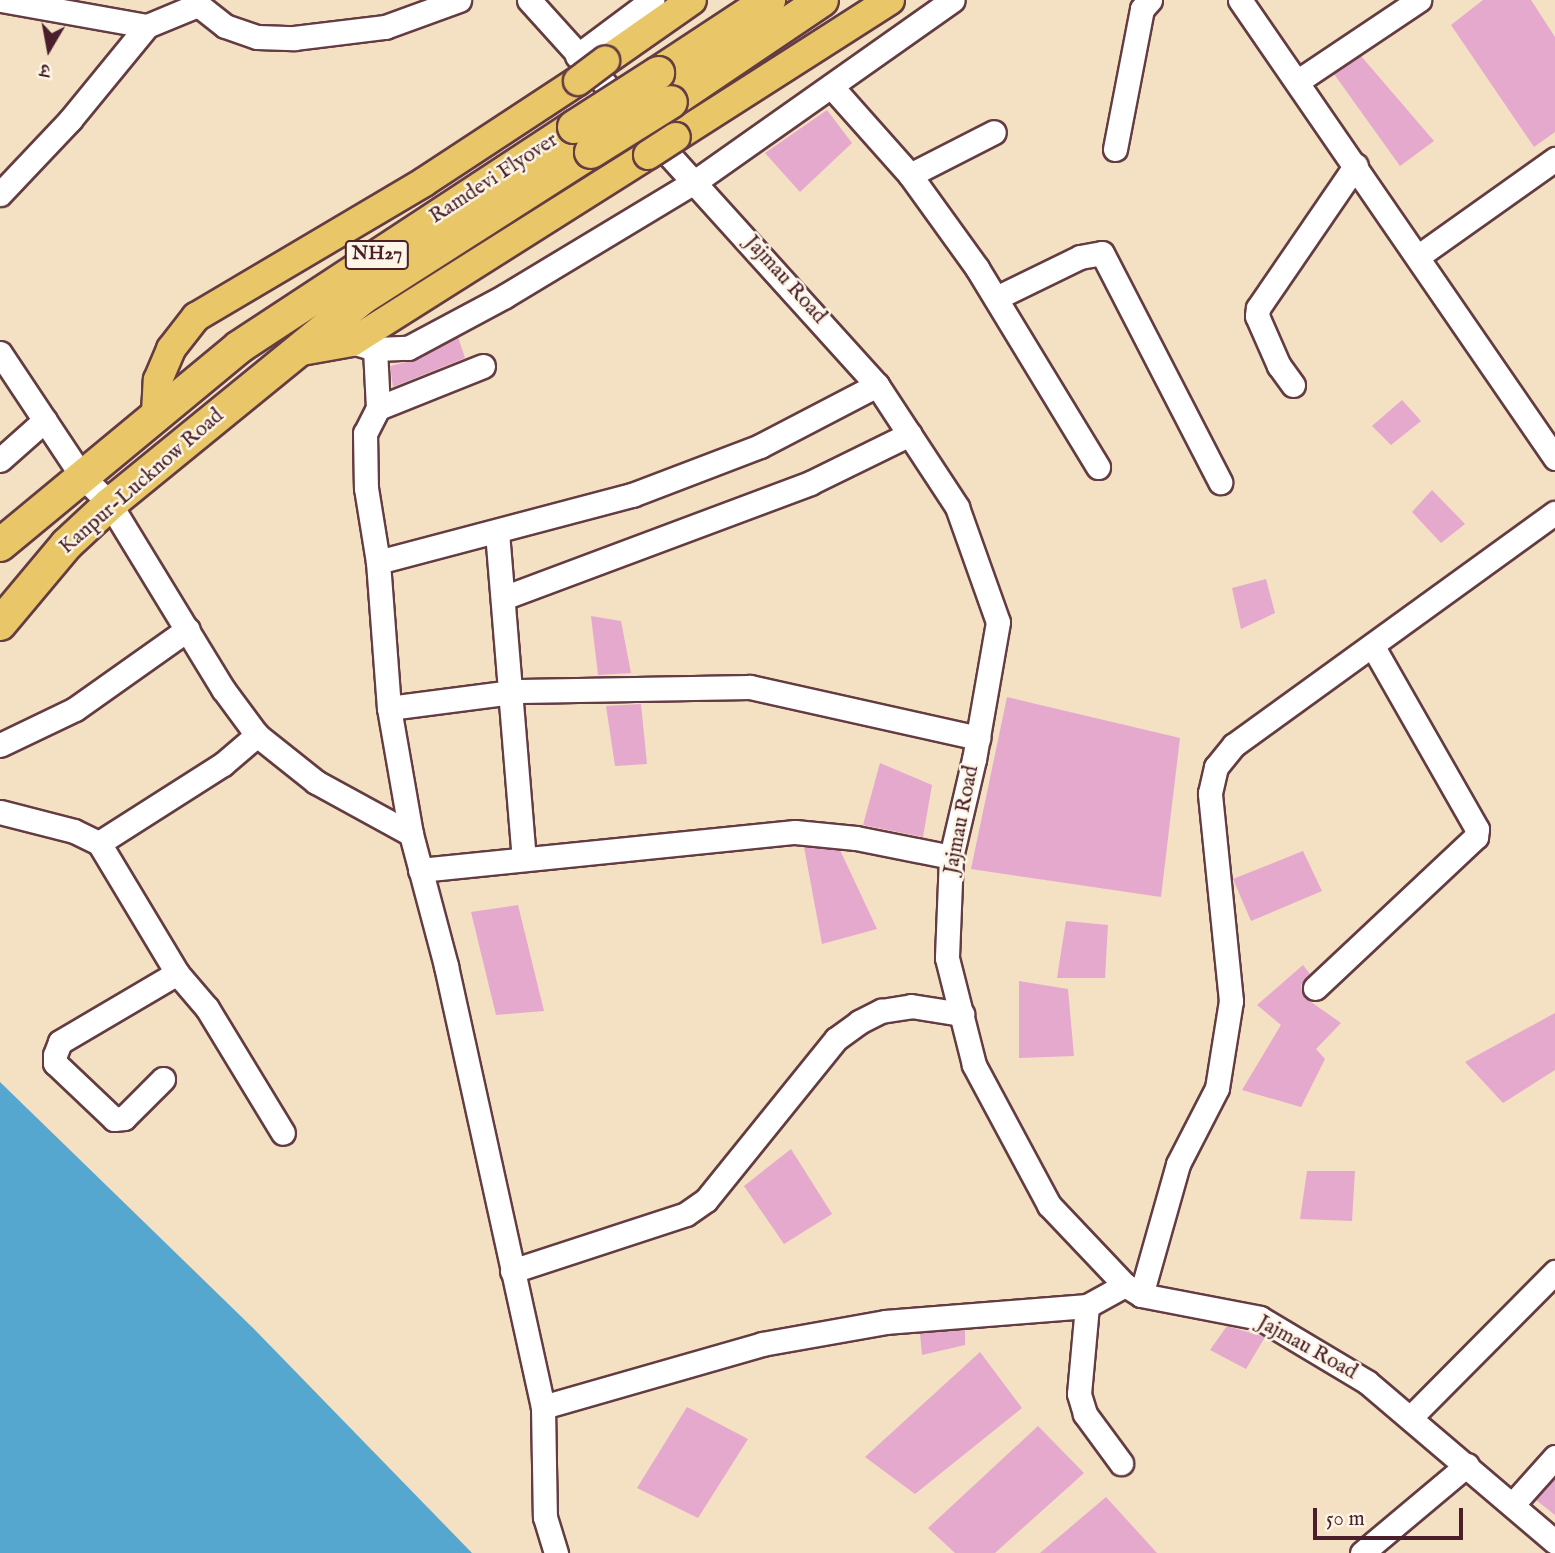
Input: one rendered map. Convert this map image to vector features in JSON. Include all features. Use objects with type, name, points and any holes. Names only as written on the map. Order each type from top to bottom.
[{"type":"highway","name":"Ramdevi Flyover","points":[[296,352],[361,299],[583,140],[769,0]]},
{"type":"highway","name":"Ramdevi Flyover","points":[[156,413],[239,347],[822,0]]},
{"type":"highway","name":"Kanpur-Lucknow Road","points":[[0,624],[67,544],[110,504],[296,352]]},
{"type":"highway","name":"Kanpur-Lucknow Road","points":[[0,545],[156,413]]},
{"type":"main road","points":[[156,413],[158,380],[171,349],[196,317],[424,182],[578,68],[605,61],[692,0]]},
{"type":"main road","points":[[296,352],[364,345],[648,155],[890,0]]},
{"type":"street","points":[[1,0],[147,26]]},
{"type":"street","points":[[0,194],[70,120],[147,26],[193,3],[225,26],[257,37],[295,38],[385,27],[459,0]]},
{"type":"street","name":"Jajmau Road","points":[[529,0],[578,68],[696,181],[877,385],[957,507],[998,622],[978,738],[951,857],[947,958],[974,1065],[1049,1205],[1133,1290],[1260,1318],[1367,1382],[1555,1542]]},
{"type":"street","points":[[578,68],[652,0]]},
{"type":"street","points":[[556,1553],[545,1517],[543,1407],[446,966],[411,834],[389,708],[378,562],[366,488],[365,433],[378,408],[364,345],[408,348],[696,181],[953,0]]},
{"type":"street","points":[[1115,149],[1142,9],[1150,0]]},
{"type":"street","points":[[1240,0],[1420,255],[1555,458]]},
{"type":"street","points":[[1298,81],[1419,0]]},
{"type":"street","points":[[831,86],[910,175],[996,298],[1098,467]]},
{"type":"street","points":[[910,175],[994,132]]},
{"type":"street","points":[[1420,255],[1555,159]]},
{"type":"street","points":[[1293,385],[1279,366],[1257,316],[1258,308],[1356,165]]},
{"type":"street","points":[[996,298],[1080,257],[1102,253],[1220,482]]},
{"type":"street","points":[[0,353],[81,475],[110,504],[223,689],[257,735],[316,782],[411,834]]},
{"type":"street","points":[[378,408],[483,366]]},
{"type":"street","points":[[378,562],[632,495],[760,446],[877,385]]},
{"type":"street","points":[[0,460],[45,420]]},
{"type":"street","points":[[503,598],[810,484],[909,434]]},
{"type":"street","points":[[543,1407],[775,1342],[885,1322],[1087,1306],[1133,1290],[1178,1164],[1217,1087],[1231,1001],[1210,793],[1216,767],[1234,745],[1555,513]]},
{"type":"street","points":[[497,532],[524,858]]},
{"type":"street","points":[[0,745],[75,709],[188,629]]},
{"type":"street","points":[[1315,988],[1476,837],[1477,830],[1373,647]]},
{"type":"street","points":[[389,708],[509,691],[750,687],[978,738]]},
{"type":"street","points":[[99,843],[223,764],[257,735]]},
{"type":"street","points":[[0,812],[74,831],[99,843],[177,973],[207,1009],[283,1133]]},
{"type":"street","points":[[420,870],[795,832],[856,838],[951,857]]},
{"type":"street","points":[[163,1079],[124,1118],[114,1119],[55,1063],[55,1055],[60,1042],[177,973]]},
{"type":"street","points":[[512,1271],[685,1214],[706,1199],[836,1039],[859,1022],[880,1011],[911,1006],[961,1014]]},
{"type":"street","points":[[1410,1418],[1551,1286]]},
{"type":"street","points":[[1087,1306],[1079,1394],[1085,1414],[1121,1463]]},
{"type":"street","points":[[1513,1504],[1555,1457]]},
{"type":"street","points":[[1362,1553],[1466,1465]]},
{"type":"water","points":[[0,1082],[253,1328],[472,1553],[0,1553]]},
{"type":"building","points":[[1483,0],[1531,0],[1555,37],[1555,132],[1534,147],[1451,25]]},
{"type":"building","points":[[1361,56],[1434,141],[1400,166],[1334,74]]},
{"type":"building","points":[[827,110],[852,143],[800,192],[765,153]]},
{"type":"building","points":[[458,337],[465,358],[393,387],[390,366],[415,360]]},
{"type":"building","points":[[1402,400],[1421,421],[1391,445],[1372,426]]},
{"type":"building","points":[[1432,490],[1465,524],[1441,543],[1412,512]]},
{"type":"building","points":[[1266,579],[1275,613],[1241,629],[1232,588]]},
{"type":"building","points":[[591,616],[621,621],[631,673],[598,675]]},
{"type":"building","points":[[1007,697],[1180,738],[1161,897],[971,869]]},
{"type":"building","points":[[641,704],[647,764],[615,766],[606,706]]},
{"type":"building","points":[[880,763],[932,785],[923,837],[863,825]]},
{"type":"building","points":[[804,847],[840,850],[877,929],[822,944]]},
{"type":"building","points":[[1303,851],[1322,891],[1251,921],[1233,879]]},
{"type":"building","points":[[518,905],[544,1011],[496,1015],[471,912]]},
{"type":"building","points":[[1066,921],[1108,925],[1105,978],[1057,978]]},
{"type":"building","points":[[1303,965],[1310,974],[1301,985],[1304,997],[1341,1023],[1316,1049],[1325,1059],[1301,1107],[1242,1090],[1281,1025],[1257,1005]]},
{"type":"building","points":[[1019,981],[1068,989],[1074,1056],[1019,1058]]},
{"type":"building","points":[[1555,1013],[1555,1070],[1503,1103],[1465,1062]]},
{"type":"building","points":[[791,1149],[832,1214],[784,1244],[744,1186]]},
{"type":"building","points":[[1307,1171],[1355,1171],[1352,1221],[1300,1219]]},
{"type":"building","points":[[1227,1326],[1265,1337],[1246,1369],[1210,1350]]},
{"type":"building","points":[[965,1330],[965,1345],[922,1355],[920,1333]]},
{"type":"building","points":[[980,1352],[1022,1408],[915,1494],[865,1457]]},
{"type":"building","points":[[687,1407],[748,1439],[698,1518],[637,1488]]},
{"type":"building","points":[[1038,1426],[1084,1473],[995,1553],[955,1553],[928,1528]]},
{"type":"building","points":[[1555,1478],[1555,1515],[1536,1500]]},
{"type":"building","points":[[1106,1497],[1157,1553],[1040,1553]]}]
